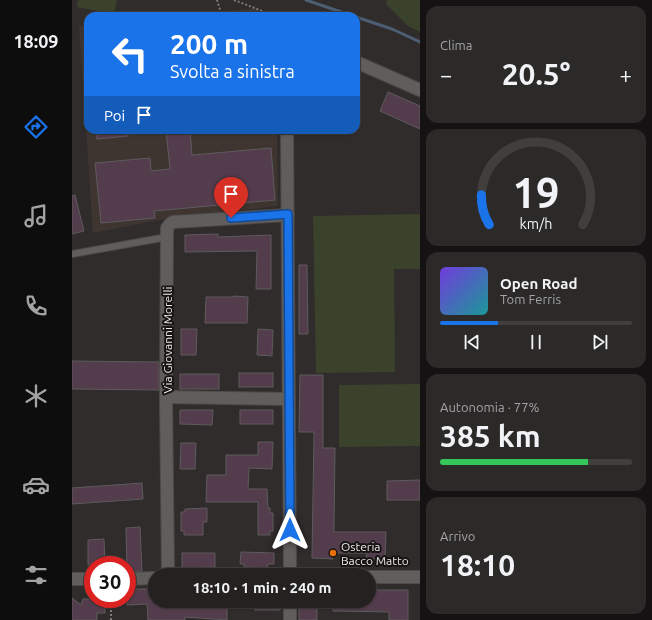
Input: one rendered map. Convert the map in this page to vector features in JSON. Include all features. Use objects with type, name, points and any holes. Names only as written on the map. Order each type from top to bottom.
[{"type":"street","points":[[360,64],[420,90]]},
{"type":"street","points":[[288,134],[290,568]]},
{"type":"street","name":"Via Giovanni Morelli","points":[[168,568],[166,398],[167,228],[173,222],[288,214]]},
{"type":"street","points":[[166,398],[289,400]]},
{"type":"street","points":[[376,577],[420,577]]},
{"type":"street","points":[[136,578],[148,578]]},
{"type":"street","points":[[72,579],[84,579]]},
{"type":"street","points":[[290,608],[290,620]]},
{"type":"lane","points":[[72,254],[167,237]]},
{"type":"path","points":[[217,0],[221,12]]},
{"type":"path","points":[[234,0],[261,12]]},
{"type":"path","points":[[111,620],[112,608]]},
{"type":"shaded area","points":[[258,8],[258,12],[219,12]]},
{"type":"shaded area","points":[[84,25],[84,100],[79,26]]},
{"type":"shaded area","points":[[86,134],[277,134],[278,206],[165,219],[93,233]]},
{"type":"green space","points":[[78,0],[117,0],[114,12],[103,12],[77,7]]},
{"type":"green space","points":[[387,0],[420,0],[420,32],[408,26],[386,4]]},
{"type":"green space","points":[[420,214],[420,269],[394,269],[395,372],[316,373],[313,216]]},
{"type":"green space","points":[[420,384],[420,446],[339,447],[339,385]]},
{"type":"building","points":[[388,92],[420,106],[420,129],[380,111]]},
{"type":"building","points":[[96,134],[128,134],[128,136],[97,139]]},
{"type":"building","points":[[166,134],[190,134],[192,155],[271,148],[275,200],[154,211],[155,218],[101,223],[95,163],[150,158],[151,171],[170,169]]},
{"type":"building","points":[[75,195],[84,231],[72,234],[72,196]]},
{"type":"building","points":[[218,234],[218,237],[271,235],[271,289],[256,289],[257,251],[185,252],[185,235]]},
{"type":"building","points":[[299,265],[307,265],[308,334],[299,334]]},
{"type":"building","points":[[206,297],[248,297],[247,323],[205,323]]},
{"type":"building","points":[[181,329],[197,329],[196,355],[181,355]]},
{"type":"building","points":[[258,329],[273,330],[272,356],[257,355]]},
{"type":"building","points":[[72,361],[159,362],[159,390],[72,389]]},
{"type":"building","points":[[239,373],[273,373],[273,387],[239,387]]},
{"type":"building","points":[[180,374],[219,374],[219,389],[180,389]]},
{"type":"building","points":[[300,375],[323,375],[323,448],[335,448],[334,532],[386,532],[385,559],[366,559],[367,553],[333,553],[333,559],[312,558],[314,432],[299,432]]},
{"type":"building","points":[[180,410],[213,410],[212,425],[180,424]]},
{"type":"building","points":[[240,410],[273,410],[273,424],[240,424]]},
{"type":"building","points":[[258,442],[273,442],[272,469],[249,468],[248,489],[267,489],[268,508],[270,508],[270,513],[273,513],[273,531],[270,531],[270,535],[258,535],[258,502],[206,502],[207,475],[226,475],[226,455],[258,455]]},
{"type":"building","points":[[181,443],[196,443],[195,469],[180,469]]},
{"type":"building","points":[[420,480],[420,500],[387,500],[387,481]]},
{"type":"building","points":[[142,483],[143,499],[72,504],[72,488]]},
{"type":"building","points":[[207,508],[207,522],[203,522],[203,535],[184,535],[184,531],[181,531],[181,512],[185,512],[185,509]]},
{"type":"building","points":[[140,527],[142,571],[136,571],[136,556],[127,556],[126,528]]},
{"type":"building","points":[[104,539],[105,556],[88,556],[88,540]]},
{"type":"building","points":[[241,552],[274,553],[274,564],[268,564],[267,568],[244,567],[244,564],[240,564]]},
{"type":"building","points":[[182,553],[215,553],[215,567],[182,568]]},
{"type":"building","points":[[136,589],[148,589],[148,608],[227,608],[227,620],[185,617],[185,620],[148,620],[147,604],[136,605]]},
{"type":"building","points":[[376,590],[408,590],[408,620],[389,620],[389,612],[333,611],[333,608],[376,608]]},
{"type":"building","points":[[72,598],[81,605],[84,599],[84,608],[105,608],[105,613],[97,613],[97,620],[72,620]]},
{"type":"building","points":[[255,608],[280,608],[280,610],[255,610]]},
{"type":"building","points":[[299,608],[317,608],[317,620],[299,620]]},
{"type":"waterway","points":[[306,0],[341,12]]},
{"type":"waterway","points":[[360,18],[392,29],[420,42]]},
{"type":"place","name":"Osteria Bacco Matto","points":[[333,553]]},
{"type":"route","points":[[231,218],[288,214],[290,530]]}]
